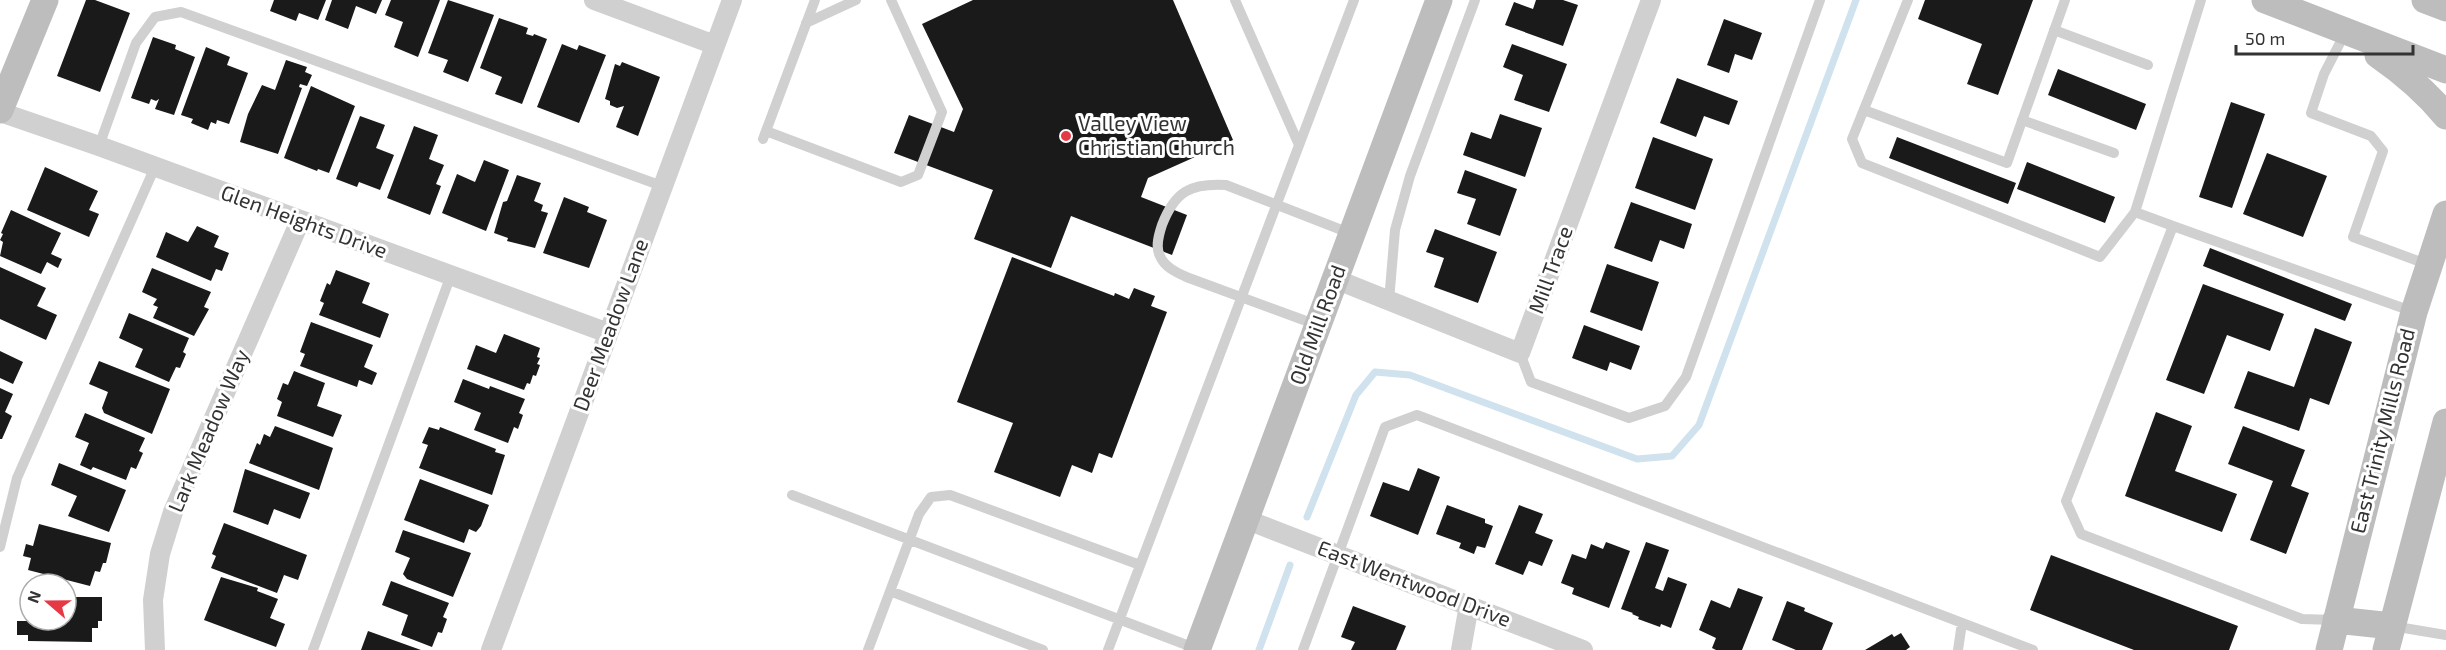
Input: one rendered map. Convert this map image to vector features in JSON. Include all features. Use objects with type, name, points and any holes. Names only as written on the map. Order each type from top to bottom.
[{"type":"main road","points":[[0,111],[45,0]]},
{"type":"main road","name":"Old Mill Road","points":[[1197,650],[1439,0]]},
{"type":"main road","points":[[2265,0],[2345,33],[2446,70]]},
{"type":"main road","points":[[2345,33],[2403,72],[2431,98],[2446,116]]},
{"type":"main road","name":"East Trinity Mills Road","points":[[2329,650],[2414,312],[2446,214]]},
{"type":"main road","points":[[2336,620],[2389,638],[2446,422]]},
{"type":"street","points":[[594,0],[715,45]]},
{"type":"street","name":"Deer Meadow Lane","points":[[490,650],[732,0]]},
{"type":"street","name":"Mill Trace","points":[[1520,353],[1651,0]]},
{"type":"street","name":"Glen Heights Drive","points":[[0,111],[608,333]]},
{"type":"street","name":"Lark Meadow Way","points":[[155,650],[153,600],[160,554],[173,512],[300,221]]},
{"type":"street","points":[[1335,279],[1520,353]]},
{"type":"street","name":"East Wentwood Drive","points":[[1245,519],[1583,650]]},
{"type":"street","points":[[1461,650],[1469,605]]},
{"type":"lane","points":[[815,0],[764,135],[901,182],[918,175],[942,112],[891,0]]},
{"type":"lane","points":[[806,23],[856,0]]},
{"type":"lane","points":[[1235,0],[1299,145]]},
{"type":"lane","points":[[1108,650],[1354,0]]},
{"type":"lane","points":[[1389,301],[1395,230],[1410,176],[1475,0]]},
{"type":"lane","points":[[1520,353],[1531,382],[1618,414],[1629,418],[1665,406],[1686,377],[1820,0]]},
{"type":"lane","points":[[1908,0],[1852,139],[1862,163],[2100,257],[2135,212],[2202,0]]},
{"type":"lane","points":[[1864,110],[2007,163],[2065,0]]},
{"type":"lane","points":[[99,146],[136,43],[155,17],[181,12],[662,186]]},
{"type":"lane","points":[[2054,30],[2148,65]]},
{"type":"lane","points":[[2345,33],[2324,75],[2311,113],[2372,136],[2383,151],[2353,237],[2429,265]]},
{"type":"lane","points":[[2022,120],[2114,153]]},
{"type":"lane","points":[[0,547],[17,478],[155,167]]},
{"type":"lane","points":[[1318,325],[1189,278],[1170,268],[1159,255],[1158,236],[1169,207],[1184,192],[1205,184],[1226,185],[1352,234]]},
{"type":"lane","points":[[2135,212],[2414,312]]},
{"type":"lane","points":[[2173,226],[2066,501],[2082,534],[2302,619],[2336,620]]},
{"type":"lane","points":[[313,650],[451,275]]},
{"type":"lane","points":[[1303,650],[1385,427],[1417,415],[2033,650]]},
{"type":"lane","points":[[792,495],[1120,618],[1197,650]]},
{"type":"lane","points":[[868,650],[919,514],[931,497],[950,495],[1140,565]]},
{"type":"lane","points":[[890,591],[1043,650]]},
{"type":"lane","points":[[1958,650],[1962,623]]},
{"type":"lane","points":[[2389,638],[2446,635]]},
{"type":"building","points":[[86,0],[95,0],[130,13],[100,92],[57,76]]},
{"type":"building","points":[[274,0],[326,0],[318,20],[299,13],[296,21],[270,11]]},
{"type":"building","points":[[332,0],[382,0],[376,14],[356,6],[348,29],[325,20]]},
{"type":"building","points":[[391,0],[440,0],[418,57],[394,47],[403,22],[385,15]]},
{"type":"building","points":[[448,0],[494,15],[468,82],[443,72],[448,60],[428,53]]},
{"type":"building","name":"Valley View Christian Church","points":[[973,0],[1173,0],[1233,140],[1148,178],[1141,197],[1187,215],[1172,255],[1071,216],[1051,268],[974,239],[993,190],[894,153],[909,115],[954,132],[963,109],[922,24]]},
{"type":"building","points":[[1536,0],[1563,0],[1578,5],[1563,46],[1505,25],[1514,2],[1533,9]]},
{"type":"building","points":[[1925,0],[2033,0],[1998,95],[1967,84],[1982,44],[1918,19]]},
{"type":"building","points":[[499,18],[528,28],[526,34],[533,36],[534,34],[547,39],[522,104],[495,94],[502,77],[480,68]]},
{"type":"building","points":[[1724,19],[1762,33],[1752,60],[1735,54],[1729,73],[1707,65]]},
{"type":"building","points":[[153,37],[176,45],[175,49],[195,57],[174,115],[155,109],[159,99],[156,101],[151,99],[149,104],[131,98]]},
{"type":"building","points":[[562,44],[577,50],[579,45],[606,55],[579,123],[537,107]]},
{"type":"building","points":[[1512,44],[1567,64],[1549,112],[1514,100],[1523,75],[1503,67]]},
{"type":"building","points":[[206,47],[230,57],[227,65],[248,73],[229,124],[217,120],[216,124],[211,122],[208,130],[191,123],[193,119],[181,115]]},
{"type":"building","points":[[286,60],[307,67],[305,72],[312,75],[307,86],[300,84],[299,87],[302,88],[278,154],[240,142],[248,114],[262,85],[275,90]]},
{"type":"building","points":[[622,62],[660,77],[638,136],[616,127],[624,106],[617,108],[605,99],[615,64],[620,66]]},
{"type":"building","points":[[2058,69],[2146,104],[2136,130],[2048,95]]},
{"type":"building","points":[[1677,78],[1738,101],[1729,125],[1704,116],[1696,137],[1660,123]]},
{"type":"building","points":[[311,86],[355,106],[329,173],[318,169],[317,171],[284,158]]},
{"type":"building","points":[[2231,102],[2265,114],[2232,208],[2199,197]]},
{"type":"building","points":[[1500,114],[1542,128],[1525,177],[1463,155],[1471,132],[1491,139]]},
{"type":"building","points":[[360,116],[385,125],[376,148],[394,155],[380,190],[359,182],[357,187],[336,179]]},
{"type":"building","points":[[414,126],[438,135],[429,159],[444,165],[436,184],[441,186],[430,215],[387,198]]},
{"type":"building","points":[[1653,137],[1713,159],[1695,210],[1635,188]]},
{"type":"building","points":[[1897,137],[2016,183],[2008,204],[1889,158]]},
{"type":"building","points":[[2267,153],[2327,176],[2303,237],[2243,214]]},
{"type":"building","points":[[484,160],[509,170],[486,231],[442,213],[457,174],[475,182]]},
{"type":"building","points":[[2027,162],[2115,197],[2105,223],[2017,189]]},
{"type":"building","points":[[45,167],[98,191],[89,210],[99,214],[89,237],[27,210]]},
{"type":"building","points":[[1465,170],[1517,189],[1500,236],[1467,224],[1476,199],[1457,193]]},
{"type":"building","points":[[517,175],[541,183],[534,201],[543,205],[541,211],[548,213],[535,248],[507,241],[508,238],[494,233],[503,202],[507,201]]},
{"type":"building","points":[[564,197],[589,207],[587,212],[607,220],[589,268],[543,253]]},
{"type":"building","points":[[1631,202],[1692,224],[1684,249],[1660,240],[1652,262],[1614,248]]},
{"type":"building","points":[[11,210],[61,233],[51,254],[62,259],[58,268],[47,262],[41,274],[0,256],[3,242],[0,240],[3,234],[1,233]]},
{"type":"building","points":[[197,226],[219,236],[214,247],[229,253],[222,271],[216,269],[211,281],[156,257],[166,232],[188,242]]},
{"type":"building","points":[[1435,229],[1497,252],[1478,303],[1434,287],[1444,258],[1426,252]]},
{"type":"building","points":[[2210,248],[2352,304],[2345,321],[2203,266]]},
{"type":"building","points":[[1012,257],[1114,296],[1115,293],[1129,299],[1134,288],[1155,296],[1151,306],[1167,312],[1112,458],[1099,453],[1092,473],[1072,465],[1060,497],[994,472],[1013,423],[957,402]]},
{"type":"building","points":[[1607,264],[1659,282],[1642,331],[1590,312]]},
{"type":"building","points":[[0,267],[46,288],[37,306],[57,315],[46,340],[0,319]]},
{"type":"building","points":[[152,268],[211,292],[204,307],[209,309],[194,336],[153,318],[158,307],[153,305],[157,299],[142,292]]},
{"type":"building","points":[[336,270],[370,283],[362,303],[389,314],[380,338],[319,315],[324,303],[320,301],[327,283],[330,285]]},
{"type":"building","points":[[2203,284],[2284,314],[2270,351],[2227,335],[2204,394],[2166,380]]},
{"type":"building","points":[[129,313],[189,338],[180,368],[176,367],[169,382],[135,367],[143,349],[119,338]]},
{"type":"building","points":[[311,322],[373,345],[364,367],[377,373],[372,385],[359,380],[357,387],[300,366],[305,354],[300,352]]},
{"type":"building","points":[[1584,325],[1640,346],[1631,370],[1610,362],[1607,371],[1572,358]]},
{"type":"building","points":[[2315,328],[2352,342],[2329,405],[2310,398],[2299,431],[2234,408],[2248,371],[2294,387]]},
{"type":"building","points":[[504,334],[540,348],[537,357],[540,358],[537,364],[540,365],[536,376],[533,375],[530,384],[527,383],[524,390],[467,369],[476,345],[496,353]]},
{"type":"building","points":[[0,351],[23,362],[13,384],[0,378]]},
{"type":"building","points":[[99,361],[170,389],[152,434],[104,413],[102,408],[108,392],[89,384]]},
{"type":"building","points":[[294,371],[325,383],[317,406],[342,415],[333,437],[277,416],[282,402],[277,399],[283,383],[288,385]]},
{"type":"building","points":[[463,379],[525,399],[519,413],[523,415],[518,429],[514,427],[508,443],[474,430],[481,413],[454,402]]},
{"type":"building","points":[[0,388],[13,394],[5,412],[12,416],[2,439],[0,439]]},
{"type":"building","points":[[2156,412],[2192,426],[2175,471],[2237,494],[2222,532],[2125,496]]},
{"type":"building","points":[[85,413],[145,438],[139,451],[143,453],[136,469],[131,467],[126,480],[93,467],[91,470],[80,465],[89,443],[75,437]]},
{"type":"building","points":[[275,426],[333,448],[319,490],[249,463],[257,443],[260,445],[264,434],[270,437]]},
{"type":"building","points":[[2243,426],[2305,450],[2291,486],[2309,493],[2286,554],[2250,540],[2273,481],[2228,464]]},
{"type":"building","points":[[429,427],[439,430],[440,427],[496,449],[495,452],[505,455],[492,495],[419,468],[428,445],[422,443]]},
{"type":"building","points":[[59,463],[126,490],[109,532],[68,516],[77,496],[51,485]]},
{"type":"building","points":[[1418,468],[1440,477],[1418,535],[1370,516],[1383,482],[1409,491]]},
{"type":"building","points":[[245,469],[310,493],[300,519],[274,509],[268,525],[233,512]]},
{"type":"building","points":[[420,479],[489,505],[481,526],[476,532],[469,529],[464,543],[404,520]]},
{"type":"building","points":[[1447,505],[1485,519],[1485,523],[1493,526],[1485,548],[1477,546],[1474,554],[1459,548],[1461,543],[1436,534]]},
{"type":"building","points":[[1519,505],[1543,514],[1535,533],[1553,540],[1542,566],[1529,561],[1523,575],[1495,564]]},
{"type":"building","points":[[224,523],[307,555],[298,580],[284,575],[277,593],[211,568],[216,556],[212,554]]},
{"type":"building","points":[[39,524],[111,543],[106,563],[103,563],[100,572],[95,571],[90,586],[78,583],[78,572],[28,570],[31,558],[23,556],[26,544],[33,546]]},
{"type":"building","points":[[403,530],[471,553],[453,597],[407,579],[403,574],[410,558],[395,552]]},
{"type":"building","points":[[1606,542],[1630,551],[1609,608],[1572,594],[1574,588],[1561,583],[1572,554],[1586,559],[1591,544],[1603,549]]},
{"type":"building","points":[[1646,542],[1669,550],[1655,588],[1663,591],[1668,577],[1687,584],[1671,628],[1661,624],[1660,627],[1638,619],[1639,617],[1633,613],[1621,609]]},
{"type":"building","points":[[2051,555],[2238,626],[2229,650],[2134,650],[2030,610]]},
{"type":"building","points":[[221,577],[258,588],[257,591],[278,599],[270,618],[285,624],[276,647],[204,620]]},
{"type":"building","points":[[391,581],[449,603],[443,617],[447,619],[442,633],[438,632],[432,647],[401,635],[408,615],[382,605]]},
{"type":"building","points":[[1738,588],[1763,597],[1742,650],[1716,650],[1712,648],[1716,638],[1699,630],[1711,600],[1730,608]]},
{"type":"building","points":[[78,597],[102,597],[102,621],[98,621],[98,628],[92,628],[92,642],[28,641],[28,635],[17,635],[17,621],[18,632],[78,632]]},
{"type":"building","points":[[1787,601],[1833,623],[1822,650],[1796,650],[1772,640]]},
{"type":"building","points":[[1353,606],[1406,626],[1396,650],[1351,650],[1355,642],[1341,637]]},
{"type":"building","points":[[368,631],[421,650],[361,650]]},
{"type":"building","points":[[1901,633],[1910,647],[1906,650],[1865,650],[1892,634],[1894,637]]},
{"type":"waterway","points":[[1307,517],[1356,395],[1375,372],[1410,375],[1637,459],[1672,456],[1699,425],[1856,0]]},
{"type":"waterway","points":[[1259,650],[1290,565]]},
{"type":"place","name":"Valley View Christian Church","points":[[1066,136]]}]
